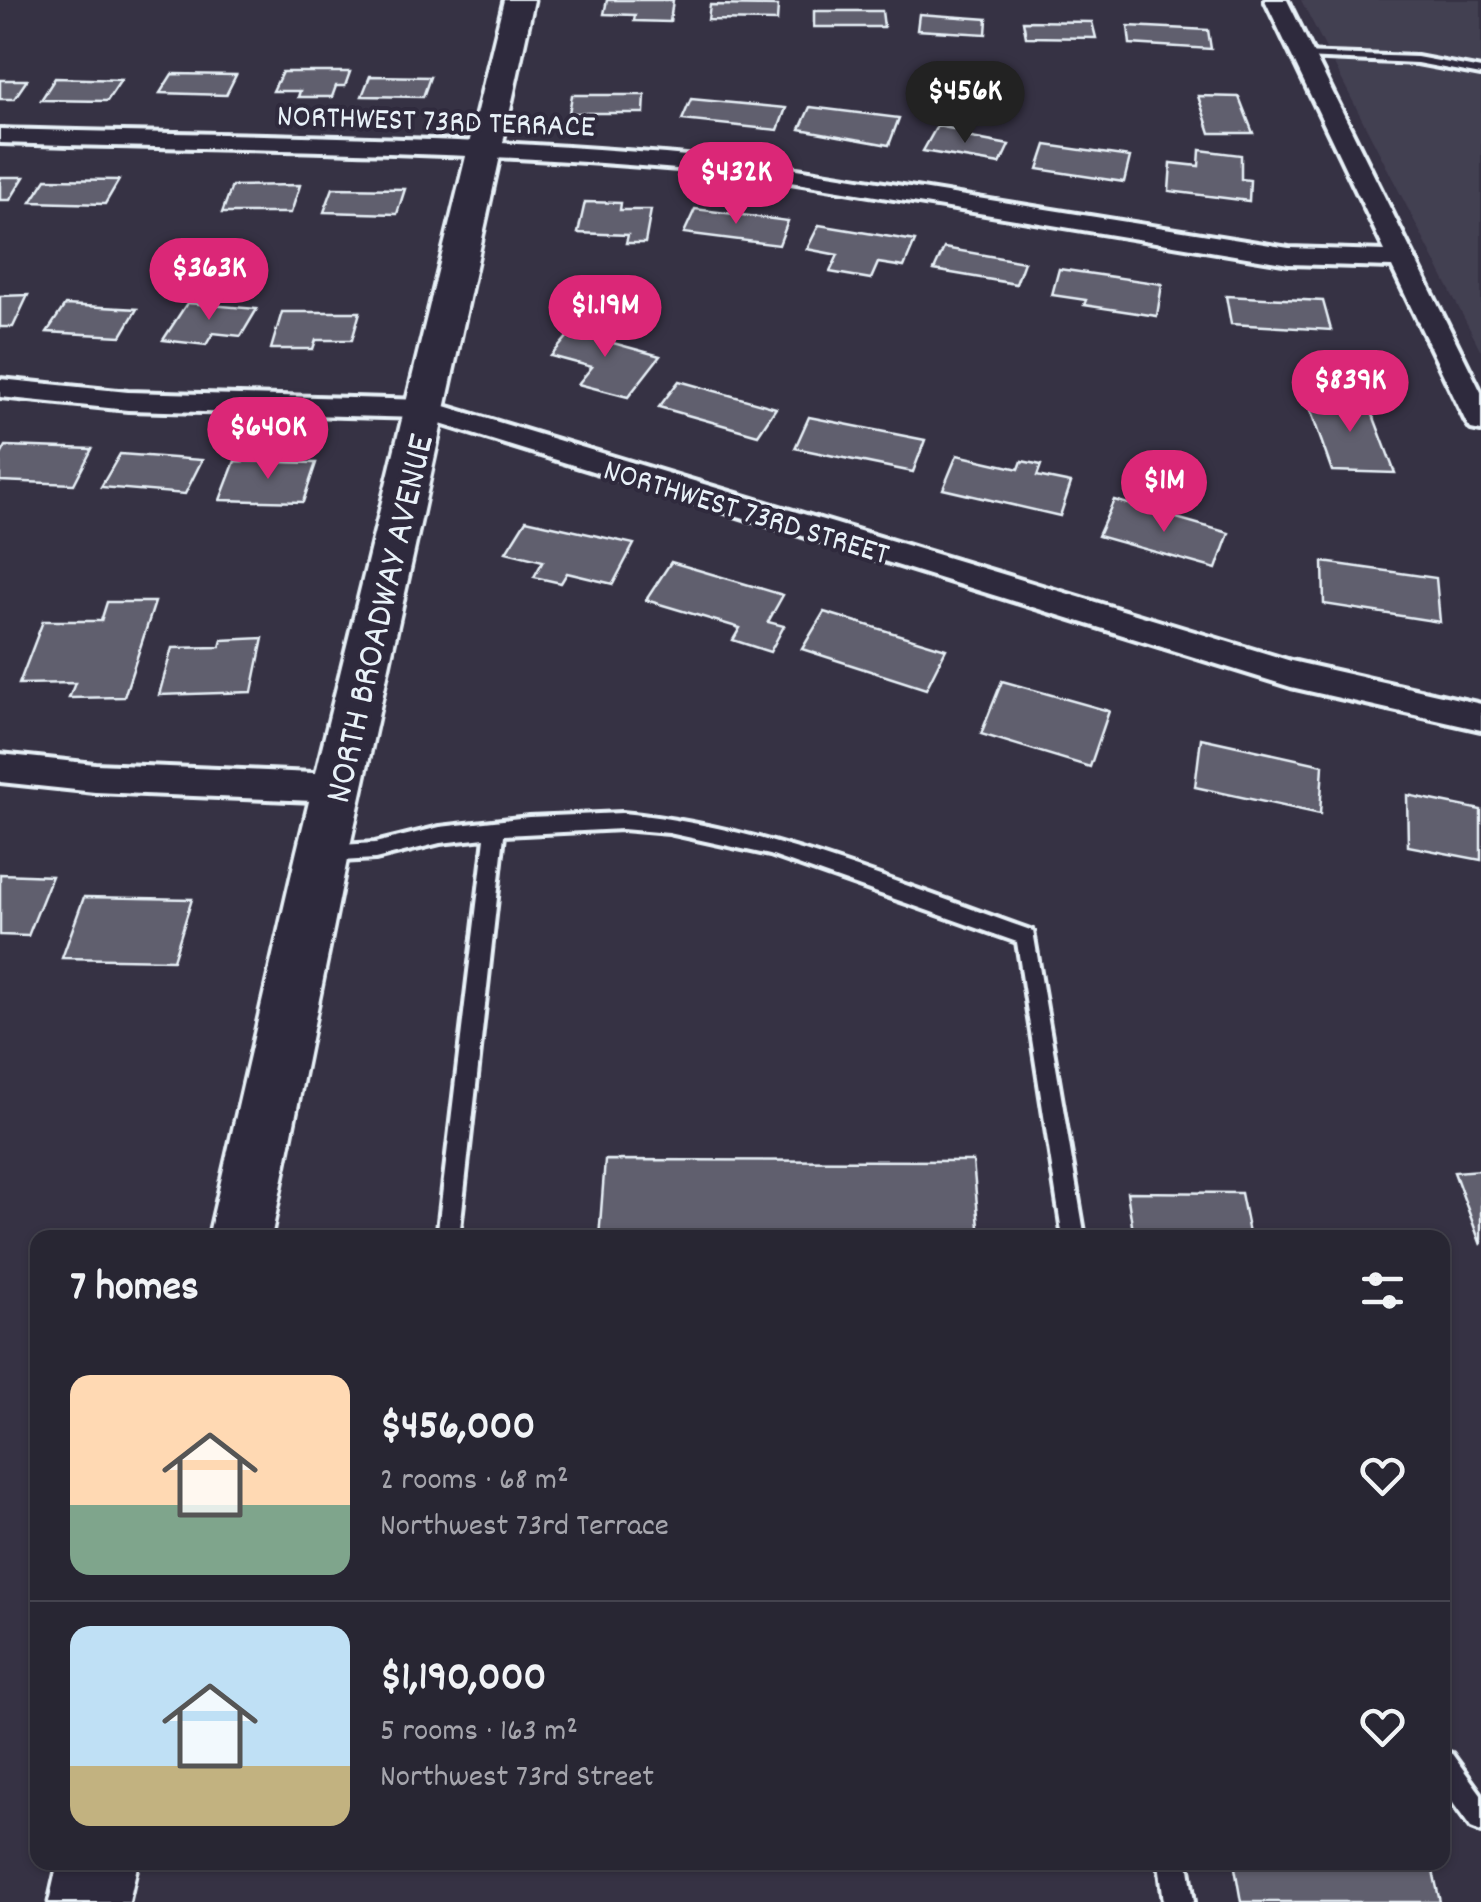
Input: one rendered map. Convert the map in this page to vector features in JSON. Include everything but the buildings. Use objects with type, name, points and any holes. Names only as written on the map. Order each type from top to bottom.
[{"type":"street","name":"NORTH BROADWAY AVENUE","points":[[241,1230],[322,854],[519,0]]},
{"type":"street","points":[[1276,0],[1481,422]]},
{"type":"street","name":"NORTHWEST 73RD TERRACE","points":[[0,136],[483,150],[687,162],[766,171],[1289,256],[1402,259]]},
{"type":"street","name":"NORTHWEST 73RD STREET","points":[[0,388],[128,401],[425,409],[460,423],[1291,674],[1481,718]]},
{"type":"street","points":[[0,768],[94,778],[338,788]]},
{"type":"street","points":[[89,1902],[96,1870]]},
{"type":"lane","points":[[1303,55],[1417,60],[1481,72]]},
{"type":"lane","points":[[322,854],[376,851],[440,835],[495,829],[622,821],[669,825],[771,848],[1026,937],[1073,1230]]},
{"type":"lane","points":[[449,1230],[495,829]]},
{"type":"lane","points":[[1450,1775],[1481,1818]]},
{"type":"lane","points":[[1174,1870],[1179,1902]]},
{"type":"shaded area","points":[[1301,0],[1481,0],[1481,351]]}]
